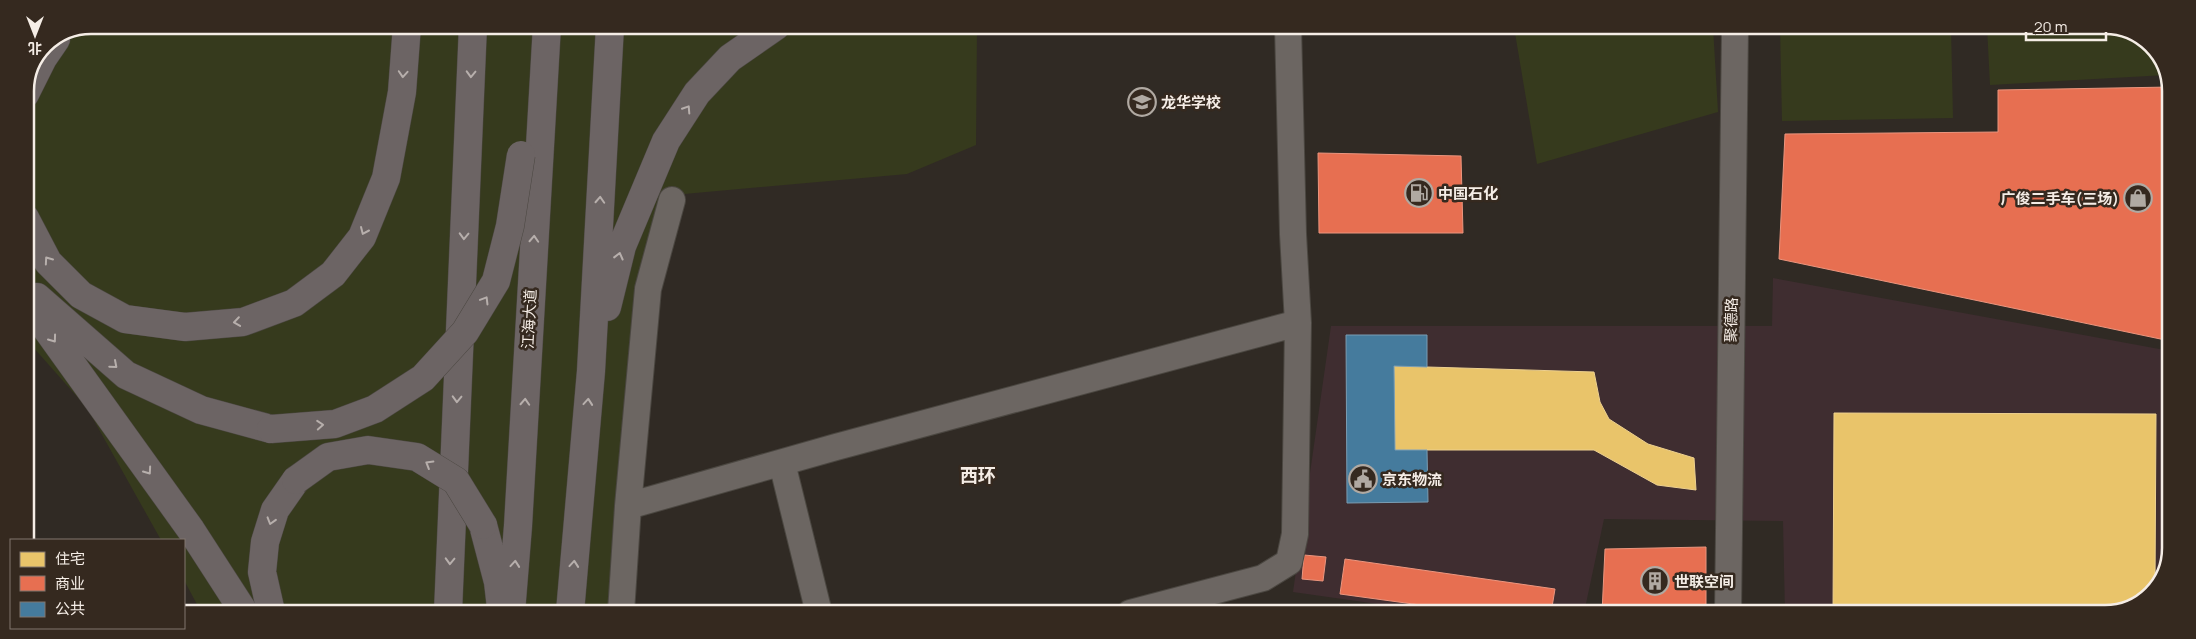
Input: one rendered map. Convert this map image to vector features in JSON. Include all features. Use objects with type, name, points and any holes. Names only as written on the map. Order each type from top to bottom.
[{"type":"highway","points":[[34,235],[48,262],[81,295],[125,319],[185,327],[242,322],[294,303],[333,274],[362,237],[386,178],[402,92],[405,34]]},
{"type":"highway","points":[[448,605],[473,34]]},
{"type":"highway","points":[[34,294],[126,375],[201,410],[271,429],[335,424],[375,409],[423,378],[465,332],[496,282],[510,226],[538,34]]},
{"type":"highway","name":"江海大道","points":[[512,605],[518,526],[547,34]]},
{"type":"highway","points":[[571,605],[591,371],[610,34]]},
{"type":"highway","points":[[591,371],[622,246],[666,141],[697,93],[730,58],[764,34]]},
{"type":"highway","points":[[34,312],[191,530],[239,605]]},
{"type":"highway","points":[[269,605],[262,572],[265,542],[275,510],[296,480],[328,457],[368,450],[416,457],[456,481],[483,525],[498,582],[500,605]]},
{"type":"street","points":[[1160,605],[1263,578],[1289,562],[1296,534],[1298,323],[1293,234],[1288,34]]},
{"type":"street","name":"聚德路","points":[[1728,605],[1735,34]]},
{"type":"street","points":[[621,605],[628,506],[648,289],[672,200]]},
{"type":"street","points":[[628,506],[1298,323]]},
{"type":"street","points":[[782,463],[817,605]]},
{"type":"shaded area","points":[[1773,278],[2162,350],[2162,556],[2153,580],[2146,589],[2130,599],[2116,604],[2105,605],[1785,605],[1783,521],[1604,519],[1586,605],[1385,605],[1293,592],[1331,326],[1772,326]]},
{"type":"green space","points":[[91,34],[977,34],[976,145],[907,174],[662,196],[616,605],[197,605],[185,582],[185,539],[160,539],[87,408],[34,348],[34,91],[38,69],[42,60],[60,60],[60,42],[69,38]]},
{"type":"green space","points":[[1515,34],[1713,34],[1718,112],[1537,164]]},
{"type":"green space","points":[[1780,34],[1951,34],[1953,118],[1782,121]]},
{"type":"green space","points":[[1987,34],[2113,34],[2137,43],[2146,50],[2155,62],[2160,75],[1990,85]]},
{"type":"building: 住宅","points":[[1394,366],[1594,372],[1600,402],[1609,419],[1648,444],[1694,458],[1696,490],[1657,485],[1594,450],[1395,450]]},
{"type":"building: 住宅","points":[[1834,413],[2156,414],[2155,576],[2146,589],[2130,599],[2116,604],[2105,605],[1833,605]]},
{"type":"building: 商业","points":[[2162,87],[2162,339],[1779,259],[1785,134],[1998,132],[1998,90]]},
{"type":"building: 商业","points":[[1318,153],[1461,156],[1463,233],[1319,233]]},
{"type":"building: 商业","name":"世联空间","points":[[1706,547],[1706,605],[1602,605],[1605,549]]},
{"type":"building: 商业","points":[[1304,555],[1326,557],[1323,581],[1302,579]]},
{"type":"building: 商业","points":[[1345,559],[1555,589],[1552,605],[1420,605],[1340,594]]},
{"type":"building: 公共","points":[[1346,335],[1427,335],[1427,367],[1394,366],[1395,450],[1427,450],[1428,502],[1347,503]]},
{"type":"place","name":"龙华学校","points":[[1142,102]]},
{"type":"place","name":"中国石化","points":[[1419,193]]},
{"type":"place","name":"广俊二手车(三场)","points":[[2138,198]]},
{"type":"place","name":"京东物流","points":[[1363,479]]},
{"type":"place","name":"世联空间","points":[[1655,581]]},
{"type":"district","name":"西环","points":[[978,475]]}]
